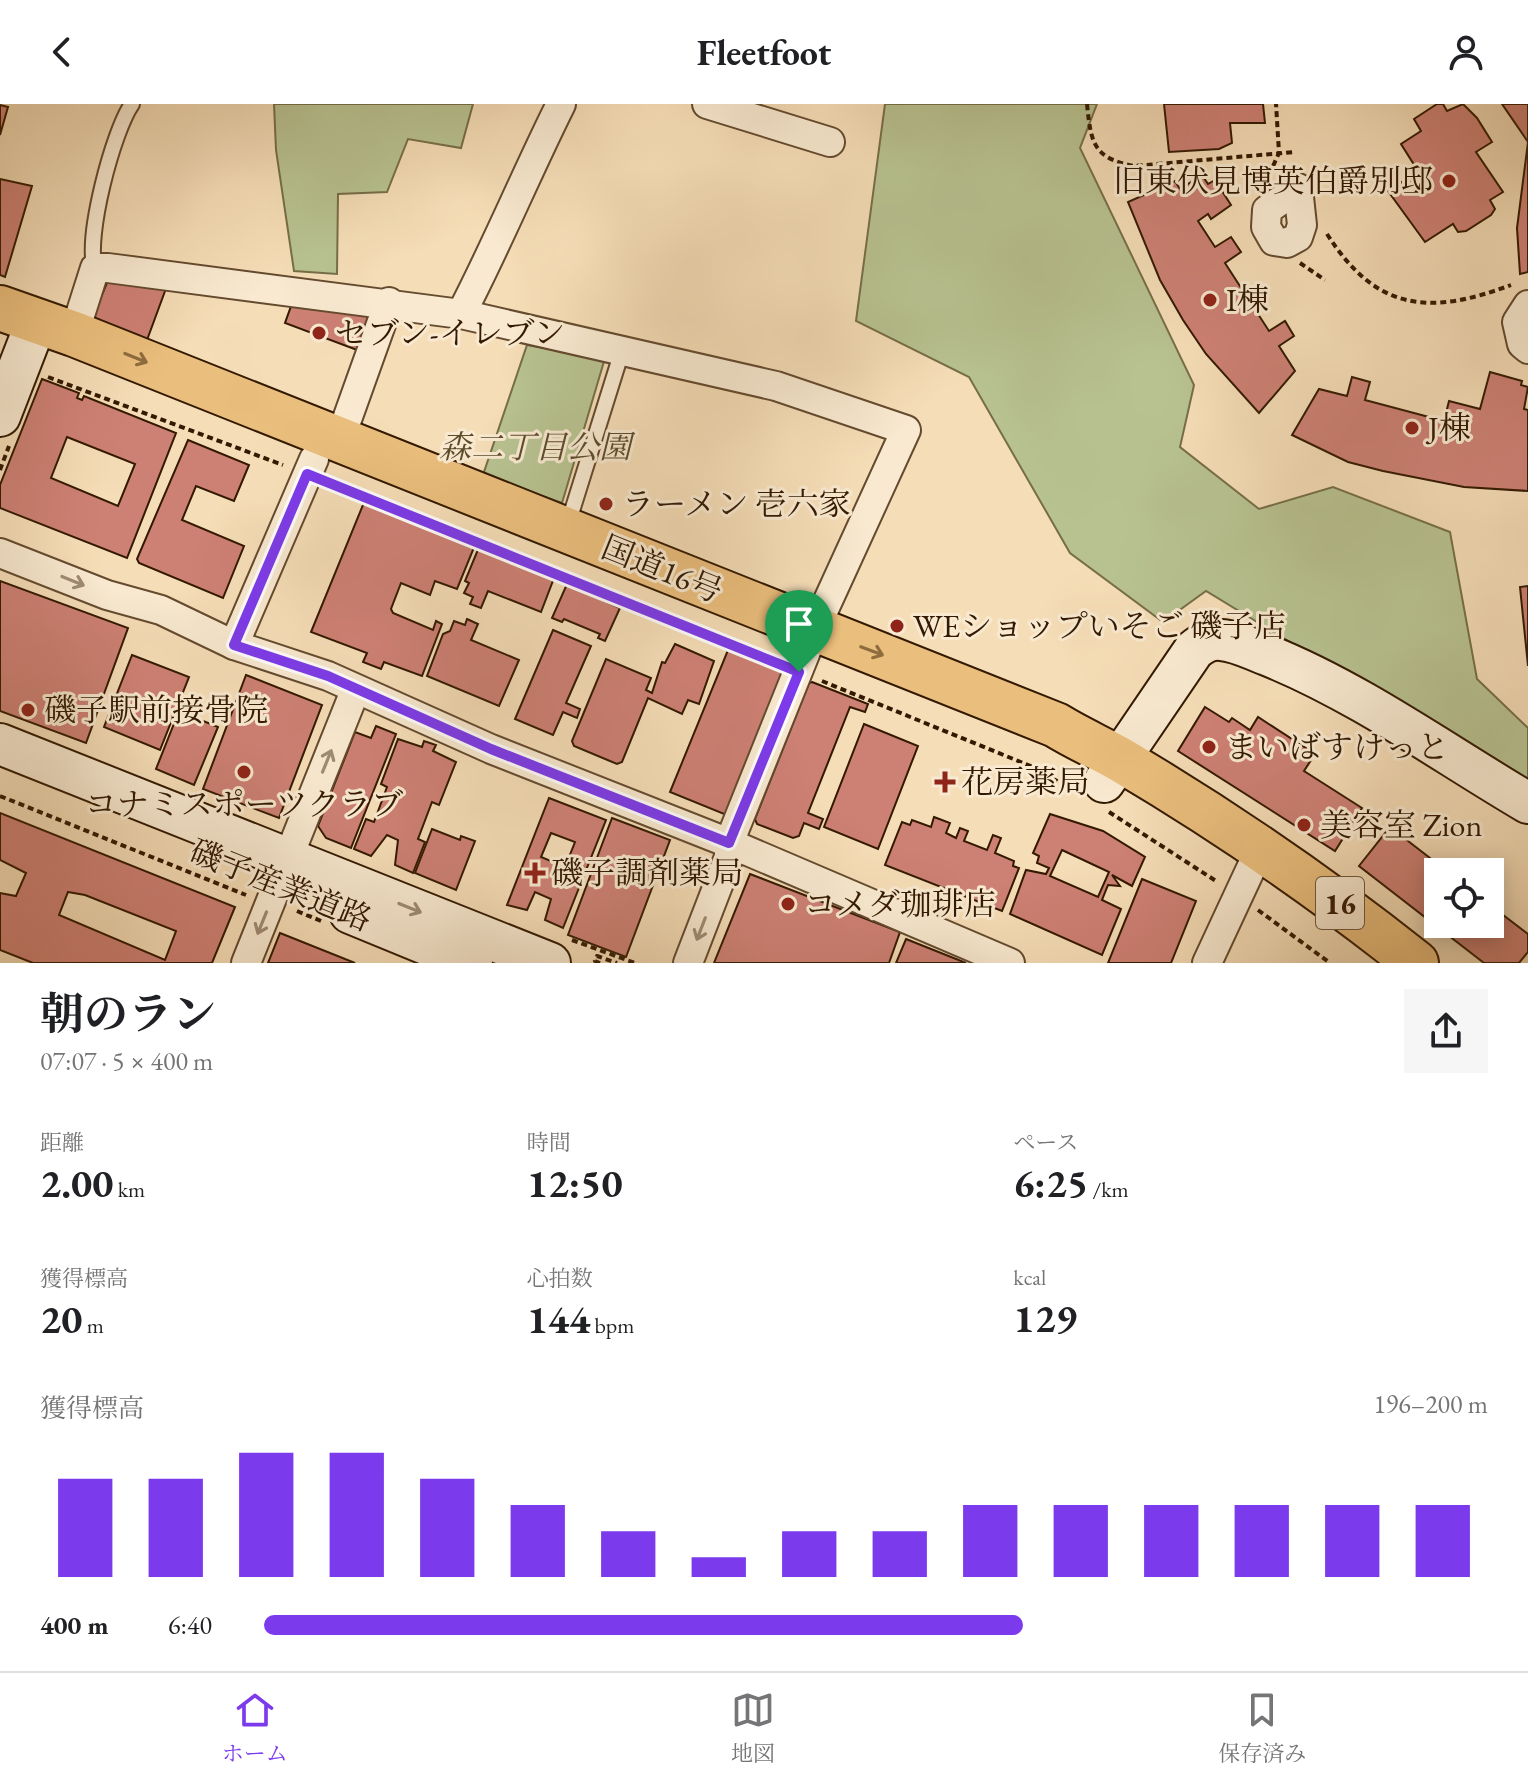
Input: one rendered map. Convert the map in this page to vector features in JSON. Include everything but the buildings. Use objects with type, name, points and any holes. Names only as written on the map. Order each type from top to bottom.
[{"type":"highway","name":"国道16号","points":[[30,335],[320,457],[806,653],[1056,725],[1102,786],[1374,963]]},
{"type":"highway","name":"国道16号","points":[[320,457],[566,531],[806,653]]},
{"type":"highway","name":"国道16号","points":[[1246,878],[1341,903],[1416,963]]},
{"type":"street","points":[[461,314],[509,221],[521,185],[561,104]]},
{"type":"street","points":[[707,104],[830,142]]},
{"type":"street","points":[[0,416],[30,335],[95,268],[389,302],[461,314],[776,386],[906,430],[806,653],[729,843],[729,857],[688,963]]},
{"type":"street","points":[[1526,293],[1517,322],[1522,344],[1528,349]]},
{"type":"street","points":[[234,645],[389,302]]},
{"type":"street","points":[[0,553],[107,595],[161,610],[234,645],[328,676],[355,691],[491,749],[729,843],[1010,963]]},
{"type":"street","points":[[1102,786],[1194,650],[1205,641],[1217,639],[1286,663],[1333,686],[1528,803]]},
{"type":"street","points":[[246,963],[272,880],[355,691]]},
{"type":"street","name":"磯子産業道路","points":[[0,744],[272,880],[550,963]]},
{"type":"street","name":"磯子産業道路","points":[[0,772],[472,963]]},
{"type":"street","points":[[1207,963],[1246,878]]},
{"type":"lane","points":[[95,268],[91,258],[101,195],[113,143],[132,104]]},
{"type":"lane","points":[[566,531],[622,351]]},
{"type":"path","points":[[1087,104],[1091,135],[1098,151],[1116,163],[1134,166],[1295,152]]},
{"type":"path","points":[[1298,188],[1343,260],[1374,288],[1403,302],[1431,304],[1526,293]]},
{"type":"path","points":[[30,335],[320,457],[806,653],[1033,767],[1102,786],[1246,878],[1330,963]]},
{"type":"path","points":[[0,796],[272,880]]},
{"type":"path","points":[[600,963],[595,961],[597,956],[617,963]]},
{"type":"green space","points":[[274,104],[473,104],[461,148],[408,139],[387,192],[338,194],[337,274],[294,271],[276,150]]},
{"type":"green space","points":[[885,104],[1097,104],[1080,148],[1194,385],[1180,447],[1259,509],[1333,487],[1450,532],[1477,679],[1528,728],[1528,787],[1206,591],[1163,622],[1070,553],[969,377],[856,321]]},
{"type":"green space","name":"森二丁目公園","points":[[527,345],[605,358],[562,503],[483,475]]},
{"type":"place","name":"旧東伏見博英伯爵別邸","points":[[1449,181]]},
{"type":"place","name":"I棟","points":[[1210,300]]},
{"type":"place","name":"セブン-イレブン","points":[[319,333]]},
{"type":"place","name":"J棟","points":[[1412,428]]},
{"type":"place","name":"ラーメン 壱六家","points":[[606,504]]},
{"type":"place","name":"WEショップいそご 磯子店","points":[[897,626]]},
{"type":"place","name":"磯子駅前接骨院","points":[[28,710]]},
{"type":"place","name":"まいばすけっと","points":[[1209,747]]},
{"type":"place","name":"コナミスポーツクラブ","points":[[244,772]]},
{"type":"place","name":"花房薬局","points":[[945,782]]},
{"type":"place","name":"美容室 Zion","points":[[1304,825]]},
{"type":"place","name":"磯子調剤薬局","points":[[535,873]]},
{"type":"place","name":"コメダ珈琲店","points":[[788,904]]},
{"type":"route","points":[[307,474],[799,672],[729,843],[491,749],[355,691],[328,676],[234,645],[307,474]]}]
